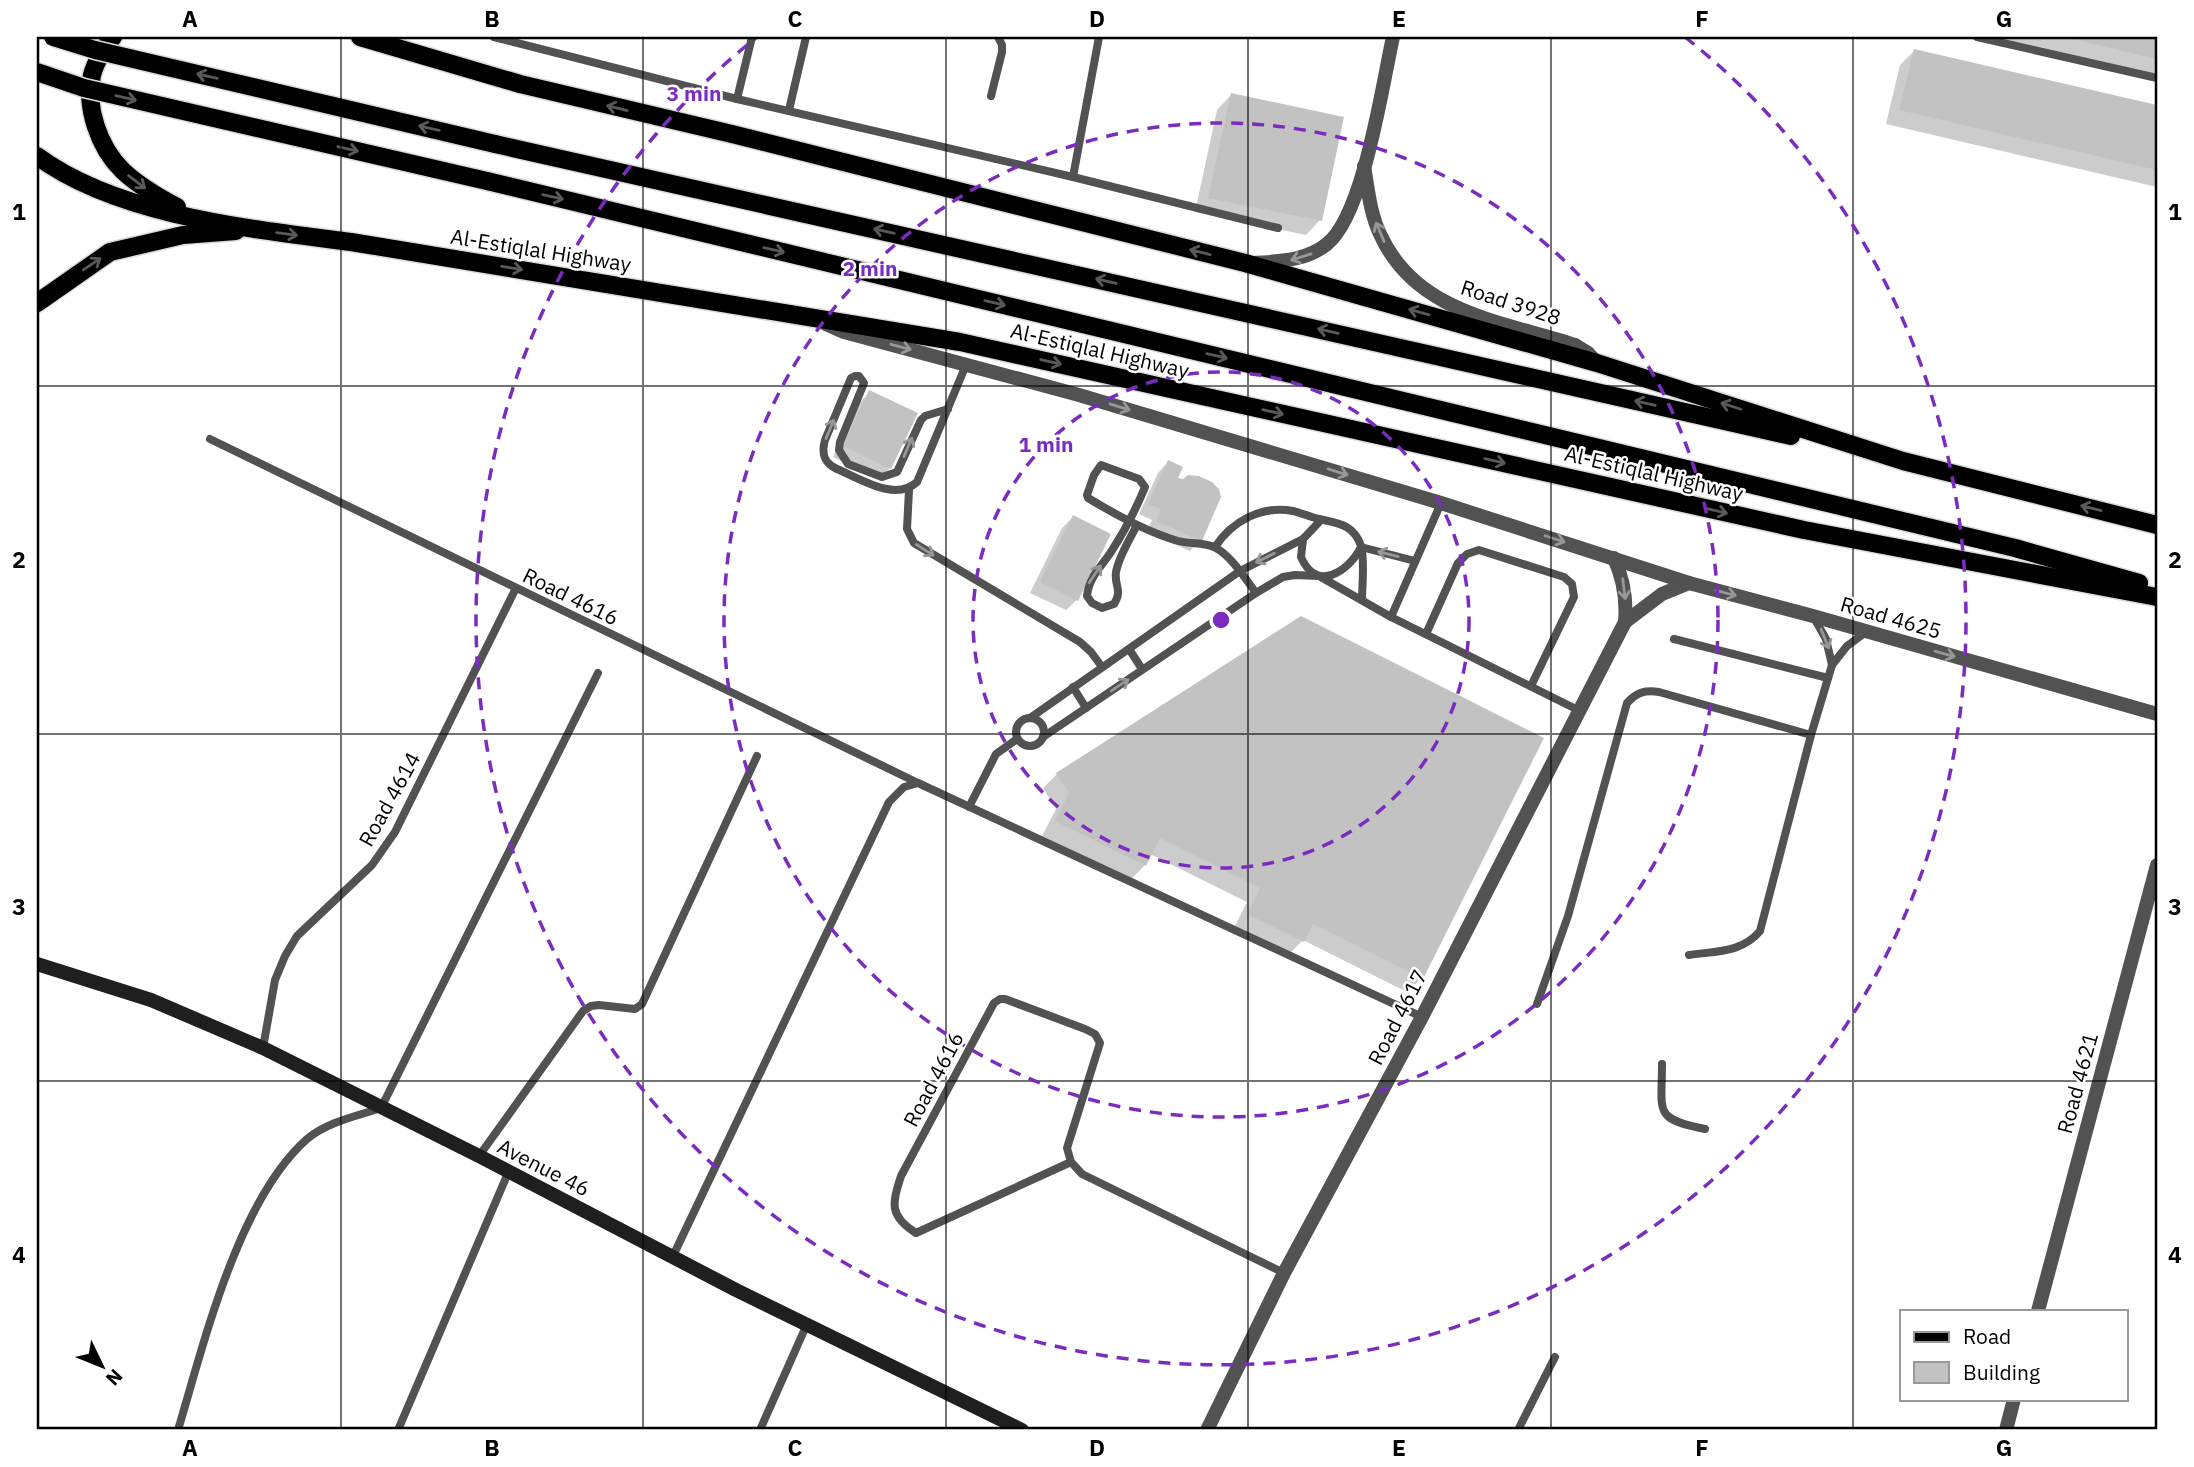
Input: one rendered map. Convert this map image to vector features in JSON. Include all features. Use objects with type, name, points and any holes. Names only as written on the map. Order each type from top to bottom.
[{"type":"main road","points":[[53,37],[95,50],[495,144],[1903,461],[2157,525]]},
{"type":"main road","points":[[113,37],[92,74],[92,105],[96,126],[107,150],[121,169],[141,186],[196,217]]},
{"type":"main road","points":[[360,37],[520,84],[744,137],[1245,263],[1597,363],[1903,461]]},
{"type":"main road","points":[[37,72],[84,88],[487,181],[2015,548],[2157,589]]},
{"type":"main road","name":"Al-Estiqlal Highway","points":[[37,156],[103,193],[257,230],[365,244],[960,342],[1804,530],[2157,597]]},
{"type":"main road","points":[[37,303],[110,252],[183,235],[257,230]]},
{"type":"street","name":"Road 3928","points":[[1245,263],[1294,260],[1326,245],[1337,234],[1348,217],[1364,166],[1393,37]]},
{"type":"street","name":"Road 3928","points":[[1364,166],[1370,204],[1380,233],[1392,257],[1419,286],[1435,298],[1464,312],[1576,345],[1597,363]]},
{"type":"street","name":"Road 4625","points":[[813,317],[844,332],[1079,395],[1441,503],[1689,583],[2157,714]]},
{"type":"street","name":"Road 4617","points":[[1614,558],[1623,577],[1625,622]]},
{"type":"street","name":"Road 4617","points":[[1207,1430],[1284,1273],[1422,1017],[1625,622],[1662,594],[1689,583]]},
{"type":"street","name":"Road 4621","points":[[2038,1310],[2157,865]]},
{"type":"street","name":"Avenue 46","points":[[37,964],[151,1000],[262,1048],[1022,1430]]},
{"type":"street","points":[[2006,1430],[2014,1400]]},
{"type":"lane","points":[[494,37],[737,99],[1278,228]]},
{"type":"lane","points":[[737,99],[752,37]]},
{"type":"lane","points":[[789,110],[806,37]]},
{"type":"lane","points":[[991,96],[1002,52],[998,37]]},
{"type":"lane","points":[[1073,177],[1099,37]]},
{"type":"lane","points":[[1977,37],[2157,78]]},
{"type":"lane","points":[[948,409],[920,420],[897,472],[882,477],[848,464],[839,450],[839,442],[864,383],[859,376],[851,378],[825,440],[822,449],[824,458],[829,465],[837,469],[890,490],[909,490],[917,482],[948,409],[966,365]]},
{"type":"lane","name":"Road 4616","points":[[210,439],[918,783],[1422,1017]]},
{"type":"lane","points":[[1133,522],[1088,585],[1087,596],[1092,603],[1102,608],[1114,604],[1118,597],[1116,572],[1133,522],[1145,487],[1144,482],[1099,466],[1088,498],[1133,522],[1181,542],[1215,547],[1240,571],[1256,593]]},
{"type":"lane","points":[[909,490],[906,529],[915,543],[1080,642],[1102,667]]},
{"type":"lane","points":[[1391,617],[1441,503]]},
{"type":"lane","points":[[1215,547],[1235,524],[1264,512],[1293,511],[1321,520],[1336,521],[1353,533],[1362,547],[1362,600]]},
{"type":"lane","points":[[1321,520],[1303,539],[1240,571],[1018,724],[1017,738],[1024,745],[1033,746],[1256,593],[1283,577],[1330,575],[1349,565],[1362,547]]},
{"type":"lane","points":[[1303,539],[1300,557],[1311,572],[1391,617],[1578,710]]},
{"type":"lane","points":[[1362,547],[1415,561]]},
{"type":"lane","points":[[1426,634],[1458,563],[1473,551],[1479,550],[1564,577],[1572,584],[1574,597],[1531,687]]},
{"type":"lane","name":"Road 4614","points":[[262,1048],[275,980],[285,956],[297,936],[372,865],[395,832],[516,588]]},
{"type":"lane","points":[[1813,616],[1826,639],[1832,665]]},
{"type":"lane","points":[[1689,955],[1741,947],[1752,941],[1759,931],[1832,665],[1847,646],[1866,632]]},
{"type":"lane","points":[[1674,639],[1828,678]]},
{"type":"lane","points":[[1129,649],[1142,669]]},
{"type":"lane","points":[[178,1430],[216,1301],[253,1215],[282,1167],[309,1138],[334,1123],[381,1108],[598,673]]},
{"type":"lane","points":[[1073,687],[1086,708]]},
{"type":"lane","points":[[1537,1004],[1568,916],[1628,703],[1636,694],[1647,690],[1659,692],[1811,734]]},
{"type":"lane","points":[[1030,718],[1043,726],[1043,737]]},
{"type":"lane","points":[[969,807],[996,754],[1017,738]]},
{"type":"lane","points":[[479,1156],[583,1011],[600,1005],[635,1009],[642,1004],[757,755]]},
{"type":"lane","points":[[673,1256],[889,802],[904,787],[918,783]]},
{"type":"lane","name":"Road 4616","points":[[1000,999],[1095,1034],[1100,1043],[1067,1148],[1071,1162],[916,1233],[900,1223],[893,1201],[901,1176],[994,1003],[1000,999]]},
{"type":"lane","points":[[1661,1064],[1663,1110],[1676,1123],[1705,1129]]},
{"type":"lane","points":[[1071,1162],[1082,1174],[1284,1273]]},
{"type":"lane","points":[[398,1430],[508,1173]]},
{"type":"lane","points":[[761,1430],[807,1324]]},
{"type":"lane","points":[[1518,1430],[1555,1357]]},
{"type":"building","points":[[2157,37],[2157,59],[2068,38]]},
{"type":"building","points":[[1914,49],[2157,105],[2157,170],[1899,110]]},
{"type":"building","points":[[1231,93],[1344,117],[1322,221],[1208,198]]},
{"type":"building","points":[[869,390],[918,413],[891,469],[843,446]]},
{"type":"building","points":[[1168,460],[1183,467],[1178,478],[1199,476],[1219,489],[1221,497],[1202,541],[1156,521],[1161,509],[1148,504]]},
{"type":"building","points":[[1073,515],[1111,534],[1078,601],[1040,582]]},
{"type":"building","points":[[1301,616],[1544,738],[1423,979],[1313,924],[1304,942],[1247,914],[1260,888],[1160,838],[1146,866],[1055,821],[1069,793],[1056,773]]}]
